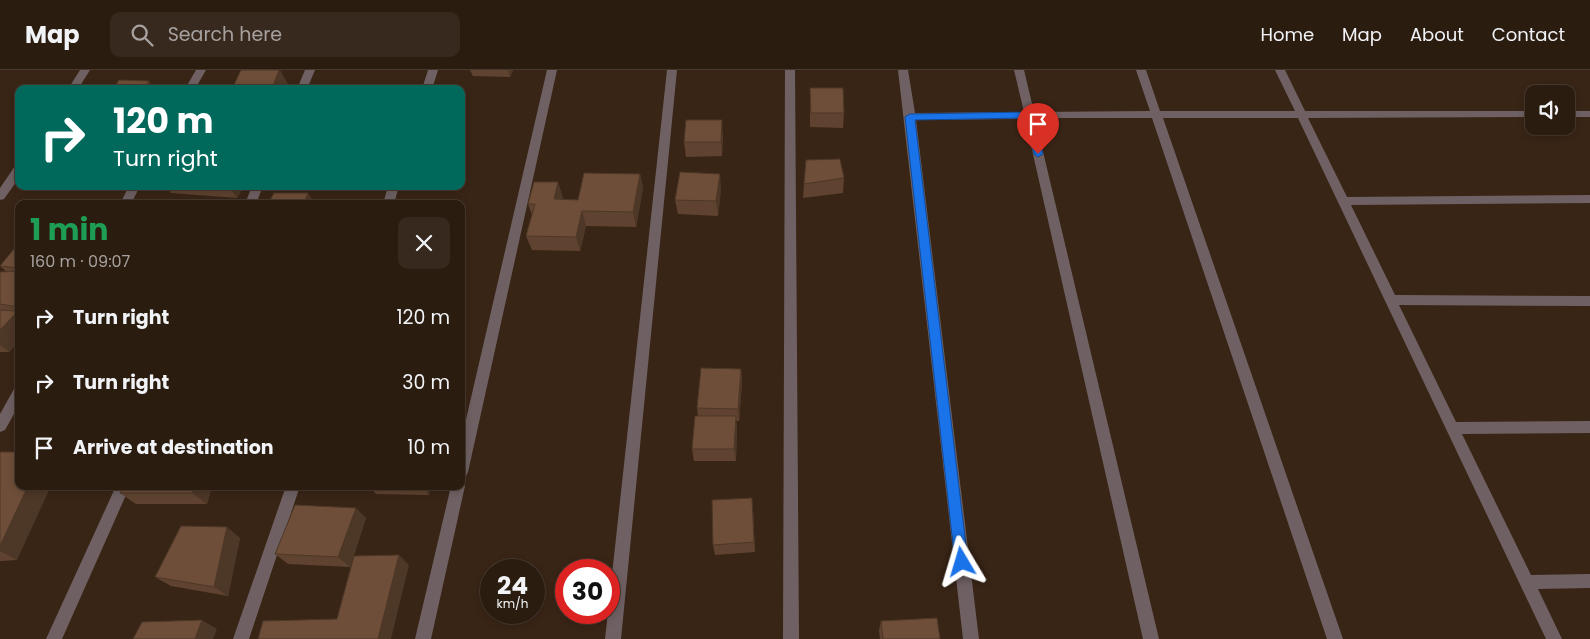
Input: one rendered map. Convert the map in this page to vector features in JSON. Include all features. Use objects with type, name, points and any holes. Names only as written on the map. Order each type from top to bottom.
[{"type":"street","points":[[76,85],[86,70]]},
{"type":"street","points":[[192,85],[201,70]]},
{"type":"street","points":[[304,85],[310,70]]},
{"type":"street","points":[[428,85],[433,70]]},
{"type":"street","points":[[465,454],[552,70]]},
{"type":"street","points":[[613,639],[672,70]]},
{"type":"street","points":[[790,70],[792,639]]},
{"type":"street","points":[[903,70],[971,639]]},
{"type":"street","points":[[1019,70],[1151,639]]},
{"type":"street","points":[[1141,70],[1335,639]]},
{"type":"street","points":[[1280,70],[1554,639]]},
{"type":"street","points":[[910,117],[1525,114]]},
{"type":"street","points":[[1575,114],[1590,114]]},
{"type":"street","points":[[0,196],[15,175]]},
{"type":"street","points":[[1342,201],[1590,200]]},
{"type":"street","points":[[1390,300],[1590,302]]},
{"type":"street","points":[[0,426],[15,400]]},
{"type":"street","points":[[1452,428],[1590,427]]},
{"type":"street","points":[[54,639],[121,490]]},
{"type":"street","points":[[241,639],[292,490]]},
{"type":"street","points":[[424,639],[457,490]]},
{"type":"street","points":[[1526,582],[1590,581]]},
{"type":"building","points":[[241,70],[279,70],[273,85],[234,85]]},
{"type":"building","points":[[119,80],[149,81],[146,85],[116,85]]},
{"type":"building","points":[[810,88],[843,88],[844,113],[811,113]]},
{"type":"building","points":[[686,120],[722,120],[721,142],[684,142]]},
{"type":"building","points":[[840,159],[844,178],[804,184],[806,160]]},
{"type":"building","points":[[680,172],[720,174],[716,201],[675,200]]},
{"type":"building","points":[[584,173],[640,174],[633,212],[582,211],[576,237],[526,236],[535,204],[528,204],[534,182],[558,182],[554,199],[578,200]]},
{"type":"building","points":[[274,193],[308,193],[305,200],[270,200]]},
{"type":"building","points":[[15,248],[15,268],[0,266]]},
{"type":"building","points":[[15,271],[15,306],[0,304],[0,272]]},
{"type":"building","points":[[0,310],[15,311],[15,314],[0,330]]},
{"type":"building","points":[[701,368],[741,369],[738,409],[697,408]]},
{"type":"building","points":[[695,416],[736,416],[734,449],[692,449]]},
{"type":"building","points":[[0,452],[15,452],[15,490],[26,490],[0,546]]},
{"type":"building","points":[[122,490],[193,490],[192,493],[120,493]]},
{"type":"building","points":[[752,498],[754,542],[713,545],[712,500]]},
{"type":"building","points":[[295,505],[356,508],[338,557],[275,554]]},
{"type":"building","points":[[181,526],[227,527],[214,587],[155,577]]},
{"type":"building","points":[[399,555],[378,639],[258,639],[263,621],[337,619],[354,556]]},
{"type":"building","points":[[937,618],[940,639],[883,639],[881,621]]},
{"type":"building","points":[[202,620],[195,639],[133,639],[142,622]]},
{"type":"route","points":[[962,562],[910,117],[1030,115],[1038,154]]}]
